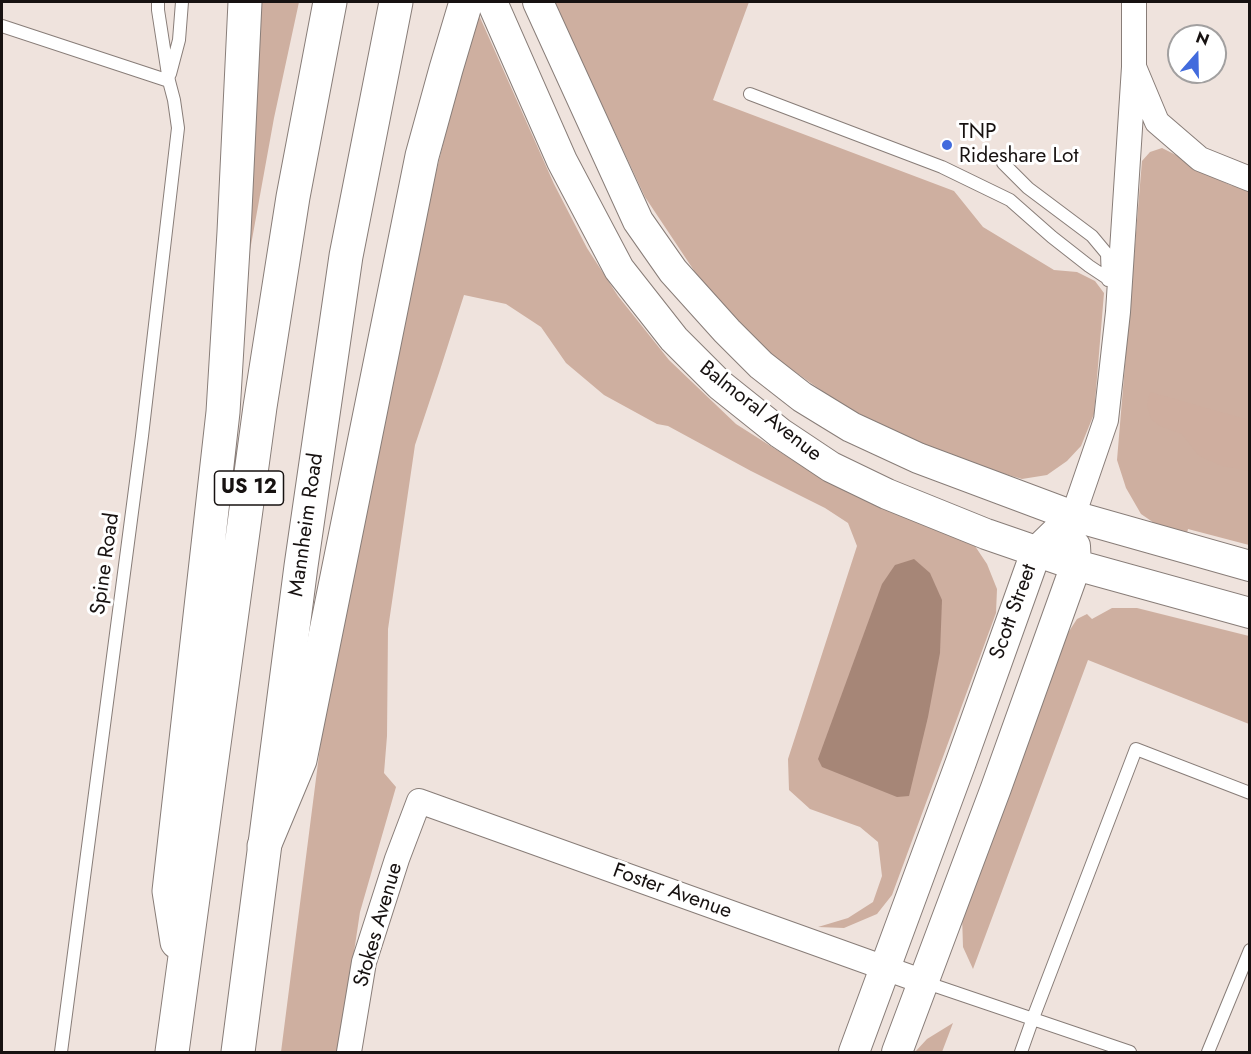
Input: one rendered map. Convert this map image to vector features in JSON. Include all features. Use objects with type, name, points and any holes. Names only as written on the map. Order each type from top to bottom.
[{"type":"main road","points":[[183,976],[169,891],[223,412],[245,2]]},
{"type":"main road","name":"US 12","points":[[171,1053],[260,407],[294,187],[330,2]]},
{"type":"main road","name":"Mannheim Road","points":[[238,1053],[301,566],[346,256],[396,2]]},
{"type":"main road","points":[[264,846],[300,760],[422,156],[466,2]]},
{"type":"street","name":"Balmoral Avenue","points":[[538,2],[638,221],[673,272],[761,366],[802,397],[851,428],[918,459],[1073,516],[1250,566]]},
{"type":"street","points":[[1073,516],[1106,420],[1118,312],[1114,283],[1134,67],[1134,2]]},
{"type":"street","name":"Balmoral Avenue","points":[[496,10],[562,161],[619,269],[674,339],[720,385],[780,433],[831,467],[887,494],[1036,552],[1076,566],[1250,613]]},
{"type":"street","points":[[1134,67],[1157,122],[1200,159],[1250,179]]},
{"type":"street","name":"Scott Street","points":[[854,1053],[1036,552],[1073,516]]},
{"type":"street","name":"Scott Street","points":[[897,1053],[1076,566],[1073,516]]},
{"type":"street","name":"Foster Avenue","points":[[419,801],[924,982]]},
{"type":"street","name":"Stokes Avenue","points":[[349,1053],[364,962],[419,801]]},
{"type":"lane","name":"Spine Road","points":[[61,1053],[144,424],[178,128],[158,2]]},
{"type":"lane","points":[[2,26],[169,81],[179,40],[182,2]]},
{"type":"lane","points":[[750,94],[942,167],[1010,200],[1052,237],[1114,283]]},
{"type":"lane","points":[[1003,163],[1028,188],[1092,236],[1107,254],[1114,283]]},
{"type":"lane","points":[[1021,1053],[1136,749],[1250,793]]},
{"type":"lane","points":[[1208,1053],[1250,950]]},
{"type":"lane","points":[[924,982],[1130,1053]]},
{"type":"shaded area","points":[[261,2],[299,2],[274,118],[247,267]]},
{"type":"shaded area","points":[[554,2],[749,2],[713,100],[954,191],[983,227],[1054,270],[1077,272],[1095,281],[1104,293],[1094,414],[1081,446],[1067,461],[1047,475],[1022,479],[946,457],[853,413],[763,349],[699,278],[645,197]]},
{"type":"shaded area","points":[[478,13],[554,184],[587,248],[618,296],[669,360],[736,424],[802,466],[868,502],[953,534],[975,546],[987,564],[997,589],[996,613],[892,895],[877,914],[844,928],[818,927],[848,918],[873,902],[882,876],[878,842],[860,827],[810,809],[789,790],[788,759],[857,546],[848,523],[825,508],[604,395],[566,363],[541,327],[506,304],[464,295],[415,445],[388,629],[387,736],[384,773],[396,787],[360,912],[339,1052],[281,1052],[323,724],[425,217]]},
{"type":"shaded area","points":[[1162,148],[1196,169],[1230,185],[1249,190],[1249,545],[1188,529],[1186,537],[1163,529],[1141,514],[1126,488],[1117,460],[1142,161],[1150,152]]},
{"type":"shaded area","points":[[1150,392],[1249,420],[1249,471],[1222,466],[1199,456],[1182,434],[1160,426],[1151,419],[1147,405]]},
{"type":"shaded area","points":[[914,559],[930,573],[942,600],[940,653],[928,717],[909,796],[897,797],[822,767],[818,759],[882,584],[895,565]]},
{"type":"shaded area","points":[[1112,608],[1137,608],[1249,636],[1249,724],[1088,660],[973,969],[963,947],[962,915],[988,853],[1064,639],[1077,619],[1087,614],[1092,619]]},
{"type":"shaded area","points":[[953,1023],[942,1052],[915,1052],[927,1039]]},
{"type":"place","name":"TNP Rideshare Lot","points":[[947,145]]}]
